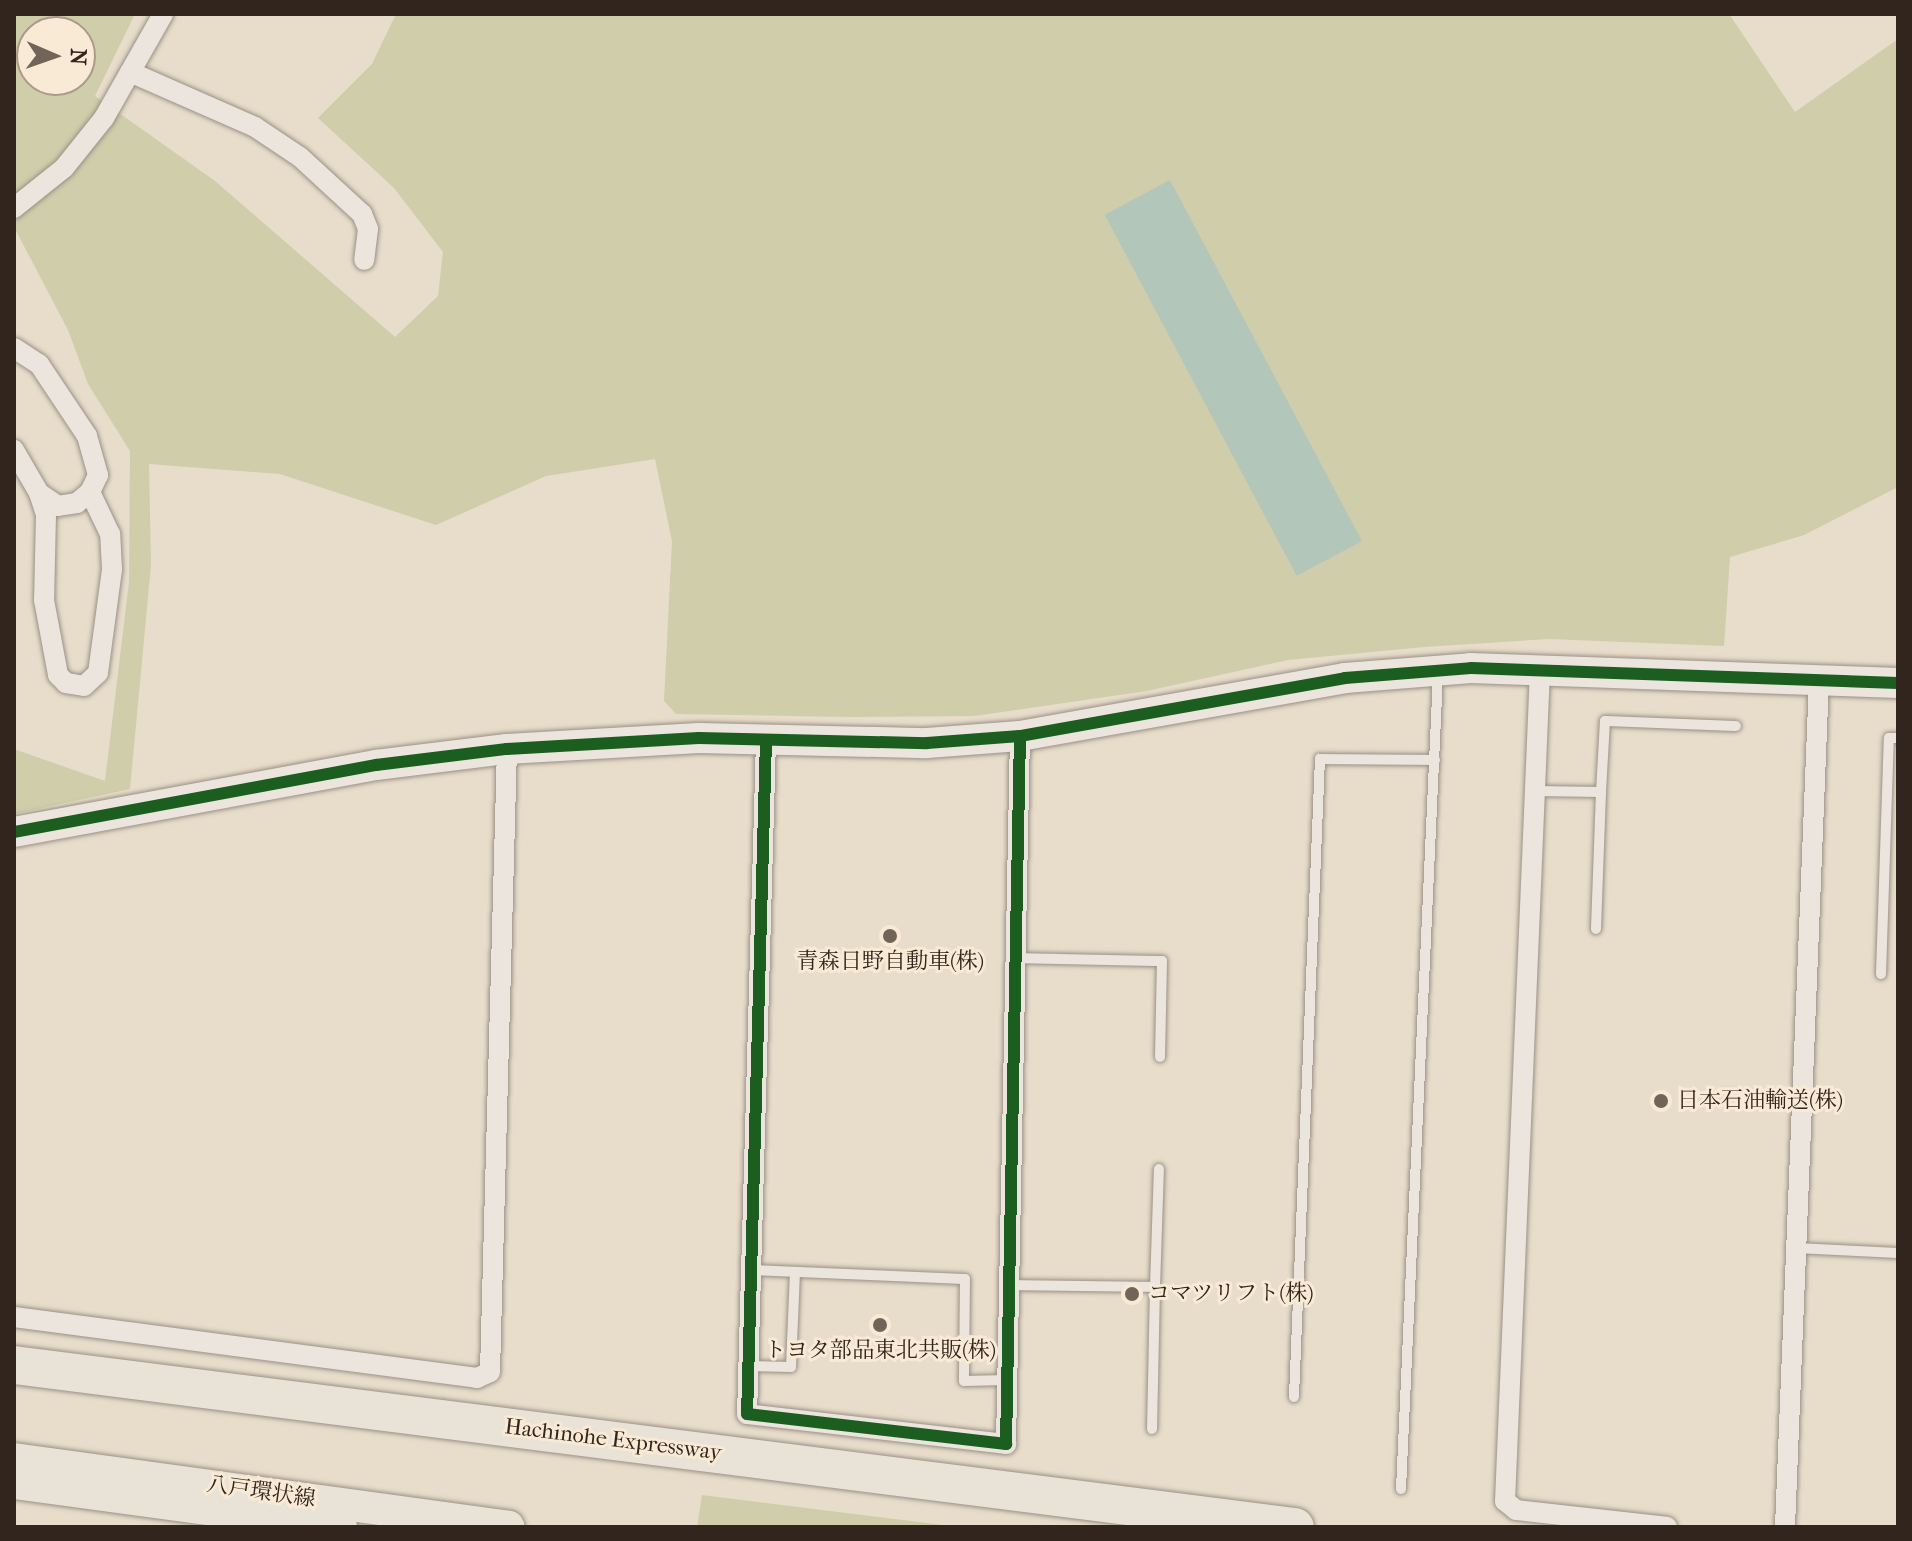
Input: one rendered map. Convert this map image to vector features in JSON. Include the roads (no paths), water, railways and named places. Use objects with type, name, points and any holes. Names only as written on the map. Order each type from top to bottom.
[{"type":"highway","name":"Hachinohe Expressway","points":[[14,1365],[1295,1527]]},
{"type":"highway","name":"Hachinohe Expressway","points":[[1211,1518],[1258,1527]]},
{"type":"main road","name":"八戸環状線","points":[[14,1459],[508,1527]]},
{"type":"main road","name":"八戸環状線","points":[[14,1483],[341,1527]]},
{"type":"street","points":[[14,208],[64,168],[104,118],[163,14]]},
{"type":"street","points":[[130,72],[255,127],[300,157],[362,214],[368,229],[364,260]]},
{"type":"street","points":[[14,348],[39,364],[87,436],[98,475],[90,492],[77,503],[58,506],[39,493]]},
{"type":"street","points":[[14,450],[39,493],[46,515],[44,600],[58,675],[66,683],[84,686],[98,673],[112,569],[110,534],[90,492]]},
{"type":"street","points":[[1540,670],[1505,1501],[1516,1510],[1667,1527]]},
{"type":"street","points":[[14,832],[376,765],[507,749],[594,741],[927,743],[1020,736],[1345,678],[1438,671],[1540,670],[1898,683]]},
{"type":"street","points":[[1785,1527],[1819,679]]},
{"type":"street","points":[[766,740],[747,1414],[1006,1444],[1020,736]]},
{"type":"street","points":[[14,1317],[477,1378],[490,1372],[507,749]]},
{"type":"lane","points":[[1401,1489],[1438,671]]},
{"type":"lane","points":[[1596,929],[1605,721],[1736,726]]},
{"type":"lane","points":[[1881,974],[1889,738],[1898,738]]},
{"type":"lane","points":[[1294,1397],[1320,759],[1435,760]]},
{"type":"lane","points":[[1535,791],[1601,792]]},
{"type":"lane","points":[[1016,958],[1162,961],[1160,1057]]},
{"type":"lane","points":[[1152,1429],[1159,1169]]},
{"type":"lane","points":[[1796,1248],[1898,1253]]},
{"type":"lane","points":[[751,1270],[965,1279],[964,1381],[1007,1380]]},
{"type":"lane","points":[[748,1366],[791,1367],[795,1272]]},
{"type":"lane","points":[[1009,1285],[1155,1287]]},
{"type":"place","name":"青森日野自動車(株)","points":[[890,936]]},
{"type":"place","name":"日本石油輸送(株)","points":[[1661,1101]]},
{"type":"place","name":"コマツリフト(株)","points":[[1132,1294]]},
{"type":"place","name":"トヨタ部品東北共販(株)","points":[[880,1325]]}]
